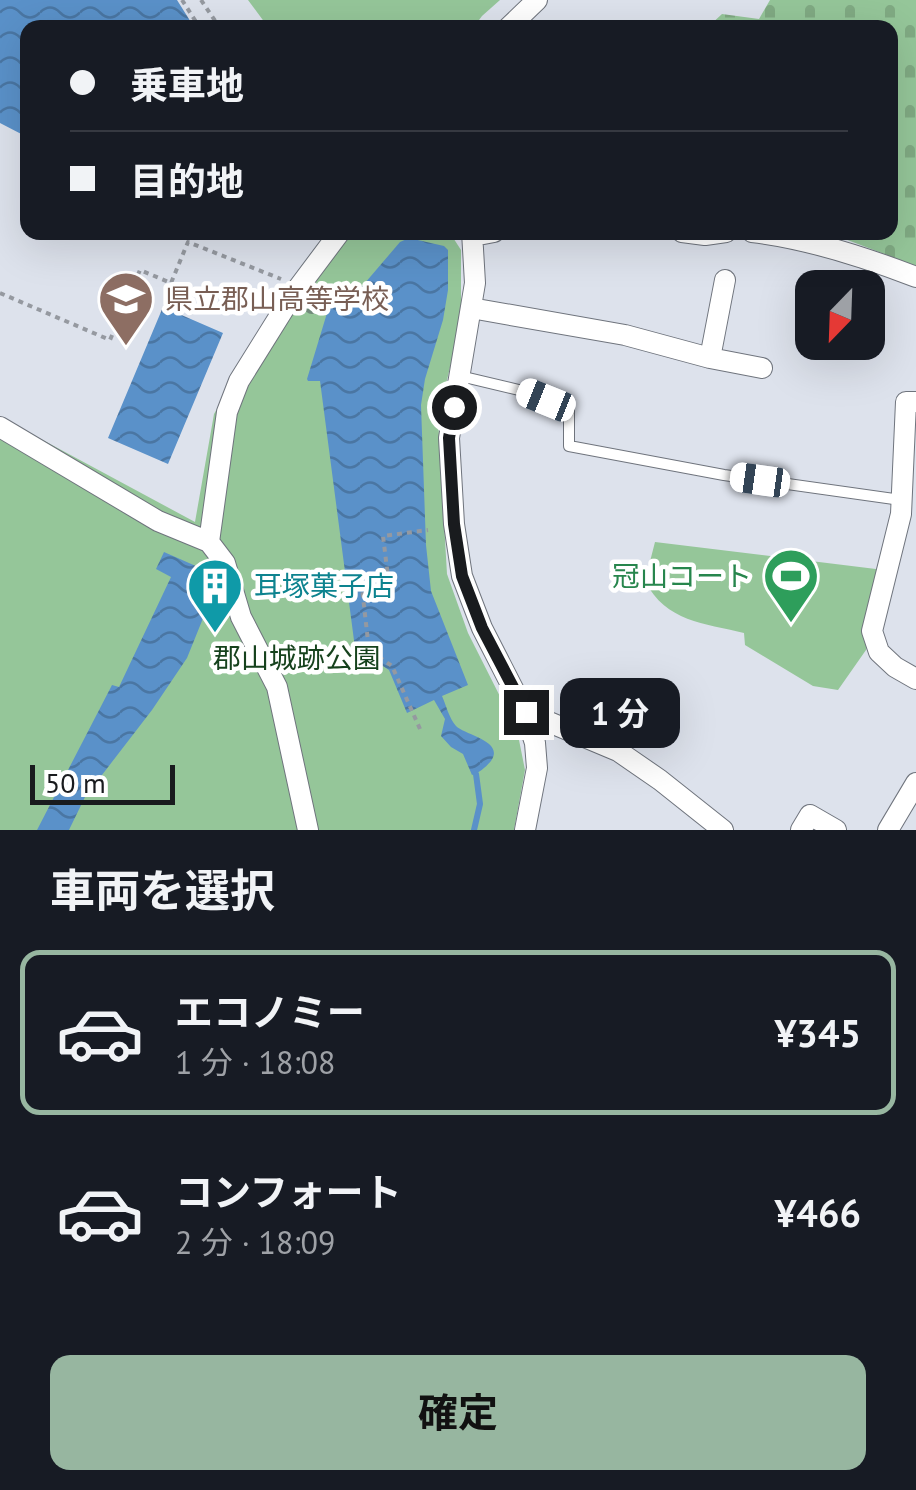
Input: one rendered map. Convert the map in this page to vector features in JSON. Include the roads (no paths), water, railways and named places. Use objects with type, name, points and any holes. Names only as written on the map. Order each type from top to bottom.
[{"type":"street","points":[[516,20],[537,0]]},
{"type":"street","points":[[209,542],[227,412],[239,381],[334,240]]},
{"type":"street","points":[[479,240],[449,438],[454,524],[462,576],[482,628],[526,712],[535,743],[537,768],[525,830]]},
{"type":"street","points":[[789,240],[879,263],[916,278]]},
{"type":"street","points":[[710,358],[725,280]]},
{"type":"street","points":[[471,308],[626,335],[762,368]]},
{"type":"street","points":[[916,402],[906,402],[906,510],[872,630],[879,652],[916,679]]},
{"type":"street","points":[[0,427],[158,521],[209,542],[225,563],[241,617],[277,687],[308,830]]},
{"type":"street","points":[[526,712],[618,751],[722,830]]},
{"type":"street","points":[[888,830],[916,783]]},
{"type":"street","points":[[801,830],[810,815],[836,830]]},
{"type":"lane","points":[[460,376],[523,391],[569,409],[570,446],[906,510]]},
{"type":"water","points":[[0,0],[177,0],[190,20],[20,20],[20,133],[0,123]]},
{"type":"water","points":[[418,240],[448,250],[443,320],[421,405],[426,545],[431,591],[468,685],[442,696],[456,726],[493,748],[491,761],[472,775],[463,754],[441,736],[445,719],[434,700],[407,713],[389,670],[355,648],[320,381],[307,379],[334,290],[359,290],[400,242]]},
{"type":"water","points":[[163,307],[223,333],[168,464],[108,438]]},
{"type":"water","points":[[164,552],[214,574],[204,598],[210,601],[187,658],[85,797],[69,830],[37,830],[112,685],[119,687],[171,577],[156,569]]},
{"type":"waterway","points":[[474,830],[480,804],[476,774]]},
{"type":"place","name":"県立郡山高等学校","points":[[126,348]]},
{"type":"place","name":"冠山コート","points":[[791,625]]},
{"type":"place","name":"耳塚菓子店","points":[[215,635]]},
{"type":"park label","name":"郡山城跡公園","points":[[297,658]]}]
